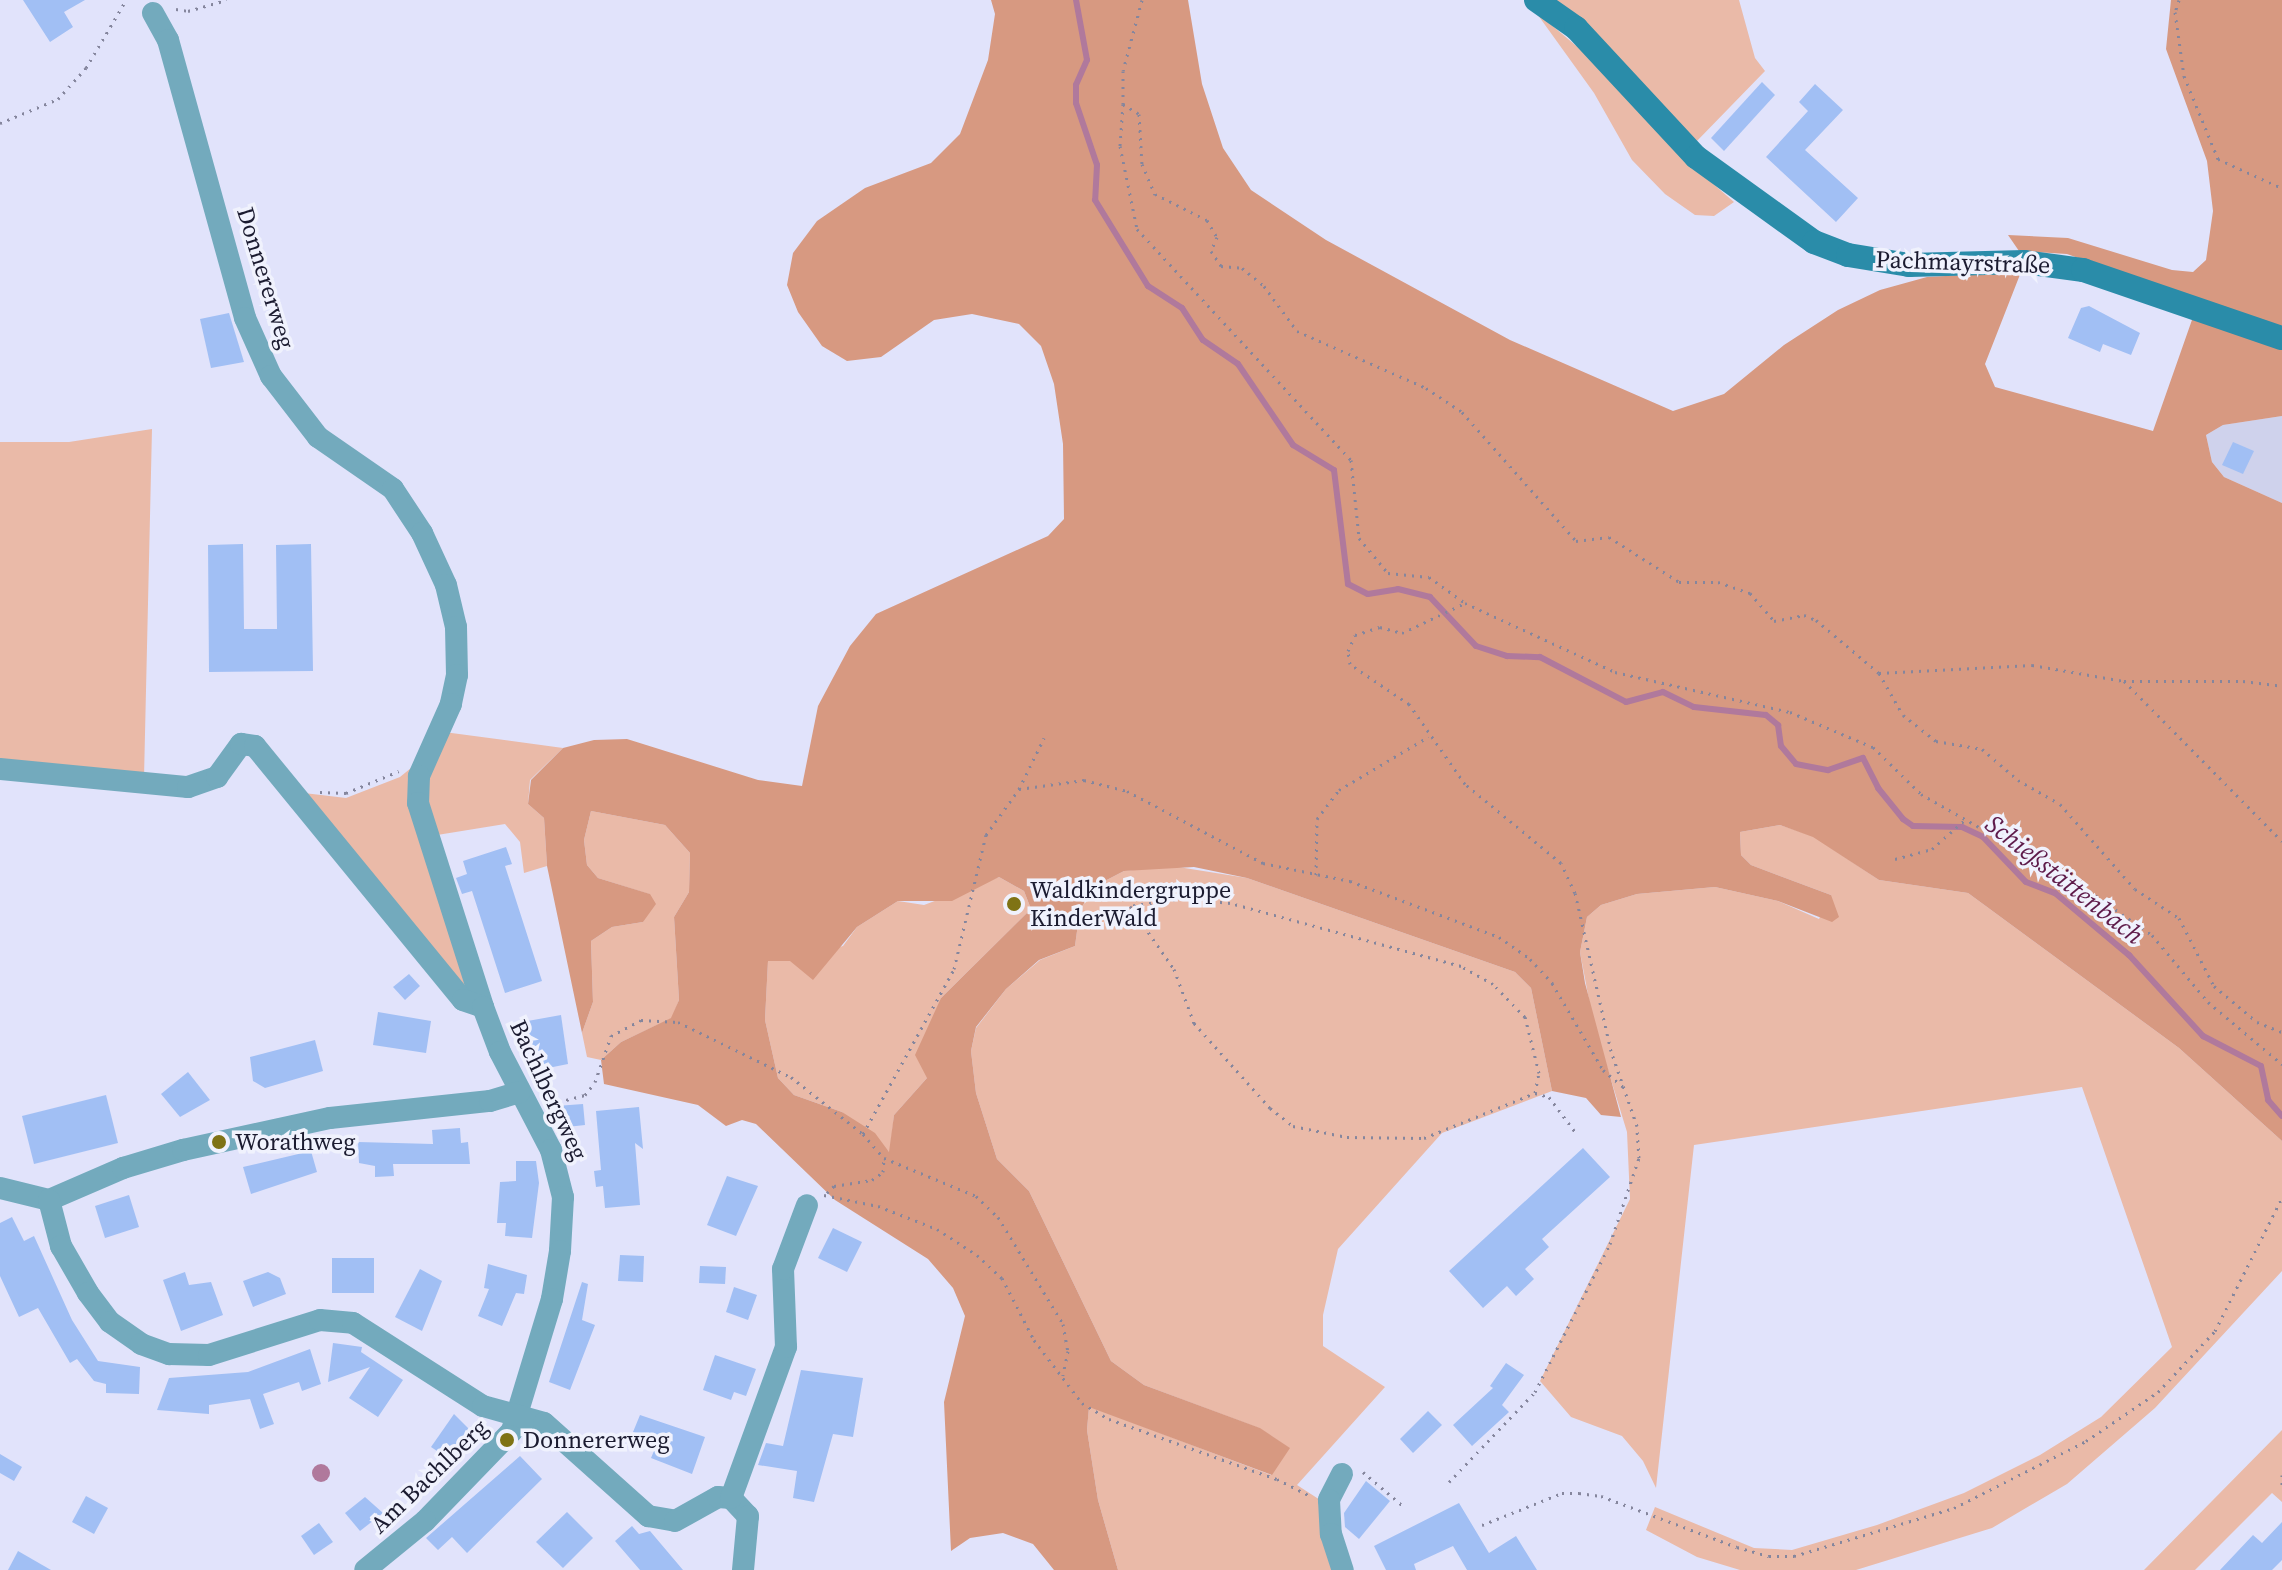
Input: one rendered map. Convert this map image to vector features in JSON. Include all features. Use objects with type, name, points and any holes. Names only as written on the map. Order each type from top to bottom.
[{"type":"street","name":"Pachmayrstraße","points":[[1536,0],[1600,52],[1696,157],[1814,242],[1848,255],[1909,265],[2024,262],[2071,267],[2282,338]]},
{"type":"street","name":"Donnererweg","points":[[153,13],[168,40],[245,318],[271,376],[318,437],[393,489],[422,533],[446,585],[456,627],[457,675],[447,717],[428,750],[418,782],[419,809],[483,1007]]},
{"type":"street","name":"Bachlbergweg","points":[[0,769],[188,787],[212,780],[236,748],[246,744],[259,749],[463,1000],[483,1007],[520,1092],[559,1168],[564,1216],[552,1299],[517,1413]]},
{"type":"street","points":[[0,1188],[49,1200],[123,1168],[183,1150],[330,1118],[490,1101],[520,1092]]},
{"type":"street","points":[[731,1498],[786,1347],[783,1269],[816,1199]]},
{"type":"street","points":[[49,1200],[61,1246],[88,1293],[110,1322],[149,1348],[209,1355],[320,1320],[342,1321],[368,1330],[483,1406],[544,1423],[648,1516],[675,1521],[718,1497],[731,1498],[748,1516],[743,1570]]},
{"type":"street","name":"Am Bachlberg","points":[[365,1570],[496,1452],[512,1431],[517,1413]]},
{"type":"street","points":[[1342,1474],[1329,1500],[1343,1570]]},
{"type":"path","points":[[0,123],[58,99],[86,68],[126,0]]},
{"type":"path","points":[[153,13],[168,8],[188,11],[226,0]]},
{"type":"path","points":[[1142,0],[1123,71],[1120,146],[1137,229],[1351,460],[1359,538],[1388,573],[1429,577],[1465,603],[1615,672],[1790,712],[1873,747],[1921,794],[1967,818],[2152,935],[2208,1002],[2282,1064]]},
{"type":"path","points":[[2179,0],[2175,12],[2184,76],[2218,159],[2282,188]]},
{"type":"path","points":[[1123,104],[1139,114],[1142,164],[1155,194],[1207,220],[1217,237],[1211,251],[1221,266],[1242,268],[1253,277],[1281,303],[1297,331],[1426,388],[1462,412],[1576,541],[1609,537],[1679,582],[1718,582],[1750,593],[1774,621],[1804,615],[1879,673],[1903,715],[1936,741],[1982,749],[2018,780],[2060,804],[2135,889],[2179,918],[2214,986],[2257,1022],[2282,1032]]},
{"type":"path","points":[[1449,1482],[1535,1392],[1610,1244],[1639,1158],[1637,1126],[1623,1087],[1575,893],[1561,863],[1465,784],[1428,737],[1409,704],[1350,664],[1348,651],[1355,635],[1380,627],[1402,633],[1465,603]]},
{"type":"path","points":[[1879,673],[2032,665],[2124,681],[2243,681],[2282,686]]},
{"type":"path","points":[[2124,681],[2282,841]]},
{"type":"path","points":[[1316,875],[1317,819],[1339,790],[1428,737]]},
{"type":"path","points":[[863,1134],[954,969],[986,835],[1019,789],[1044,738]]},
{"type":"path","points":[[289,788],[346,793],[385,780],[428,750]]},
{"type":"path","points":[[1019,789],[1084,780],[1127,791],[1263,863],[1350,881],[1499,937],[1530,959],[1552,983],[1603,1070],[1623,1087]]},
{"type":"path","points":[[1895,859],[1932,849],[1967,818]]},
{"type":"path","points":[[1535,1093],[1539,1073],[1525,1017],[1493,984],[1461,966],[1230,903],[1183,898],[1130,906],[1174,969],[1194,1023],[1270,1108],[1293,1126],[1347,1137],[1424,1138],[1535,1093],[1549,1097],[1576,1133]]},
{"type":"path","points":[[540,1107],[585,1095],[595,1082],[606,1045],[621,1027],[668,1019],[791,1077],[863,1134],[884,1158],[976,1196],[998,1217],[1063,1324],[1068,1351],[1063,1375]]},
{"type":"path","points":[[816,1199],[834,1186],[872,1180],[883,1172],[884,1158]]},
{"type":"path","points":[[1482,1525],[1562,1493],[1579,1493],[1601,1496],[1737,1547],[1769,1556],[1794,1556],[1954,1508],[2086,1441],[2158,1392],[2215,1331],[2282,1198]]},
{"type":"path","points":[[816,1199],[937,1229],[977,1255],[1002,1278],[1034,1340],[1082,1403],[1109,1419],[1277,1479],[1316,1499],[1330,1514]]},
{"type":"path","points":[[2282,1475],[2282,1490]]},
{"type":"path","points":[[1369,1478],[1403,1506]]},
{"type":"shaded area","points":[[991,0],[1188,0],[1202,84],[1223,148],[1251,190],[1326,240],[1510,340],[1673,411],[1724,394],[1784,345],[1838,310],[1880,290],[1927,277],[2021,272],[1985,364],[1995,387],[2153,431],[2193,317],[2282,348],[2282,416],[2223,425],[2206,435],[2212,462],[2224,477],[2282,503],[2282,1141],[2179,1048],[1968,893],[1879,880],[1813,837],[1780,825],[1740,832],[1741,855],[1751,865],[1831,895],[1839,917],[1832,922],[1778,901],[1715,887],[1637,894],[1601,905],[1587,917],[1580,952],[1585,983],[1621,1117],[1601,1115],[1586,1098],[1552,1091],[1531,988],[1515,972],[1247,878],[1194,867],[1124,871],[1097,885],[1080,909],[1075,946],[1039,960],[1006,989],[976,1027],[971,1051],[976,1093],[997,1159],[1029,1191],[1111,1361],[1144,1385],[1260,1428],[1290,1448],[1272,1475],[1089,1407],[1087,1430],[1098,1500],[1118,1570],[1054,1570],[1033,1544],[1003,1533],[970,1538],[951,1551],[944,1402],[965,1316],[953,1288],[928,1259],[835,1200],[756,1124],[742,1120],[726,1126],[698,1105],[604,1084],[601,1060],[621,1042],[671,1018],[679,1000],[674,917],[689,892],[690,853],[665,825],[591,811],[584,840],[587,865],[598,878],[650,894],[656,904],[643,922],[612,927],[591,941],[593,1002],[582,1033],[547,866],[544,818],[528,804],[531,780],[563,748],[594,740],[627,739],[758,780],[802,786],[818,706],[850,646],[876,614],[1048,536],[1064,519],[1063,444],[1054,384],[1041,346],[1019,324],[972,314],[934,320],[881,357],[847,361],[822,346],[798,312],[787,285],[793,253],[817,221],[865,188],[931,163],[960,134],[988,60],[995,14]],"holes":[[[999,877],[1024,891],[1031,909],[941,998],[915,1055],[927,1078],[894,1115],[889,1152],[875,1133],[842,1112],[794,1095],[778,1078],[765,1020],[768,961],[790,961],[813,980],[857,927],[898,901],[952,901]]]},
{"type":"shaded area","points":[[1553,0],[1739,0],[1755,58],[1765,71],[1695,143]]},
{"type":"shaded area","points":[[2171,0],[2282,0],[2282,329],[2067,254],[2019,251],[2008,235],[2068,238],[2172,270],[2193,272],[2206,260],[2213,211],[2207,161],[2166,49]]},
{"type":"shaded area","points":[[1535,11],[1581,50],[1680,155],[1734,202],[1714,216],[1695,215],[1665,194],[1632,160],[1594,93]]},
{"type":"shaded area","points":[[2282,416],[2282,503],[2224,477],[2212,462],[2206,435],[2223,425]]},
{"type":"shaded area","points":[[152,429],[144,778],[0,764],[0,442],[69,442]]},
{"type":"shaded area","points":[[444,732],[563,748],[530,780],[528,804],[544,818],[547,866],[524,873],[520,842],[505,824],[431,836],[422,801]]},
{"type":"shaded area","points":[[422,759],[415,776],[474,1001],[304,793],[346,798],[400,777]]},
{"type":"shaded area","points":[[591,811],[665,825],[690,853],[689,892],[674,917],[679,1000],[672,1018],[621,1042],[601,1060],[587,1057],[582,1033],[593,1002],[591,941],[612,927],[643,922],[649,894],[598,878],[587,865],[584,840]]},
{"type":"shaded area","points":[[1780,825],[1813,836],[1879,880],[1968,893],[2179,1048],[2282,1141],[2282,1271],[2155,1408],[2067,1484],[1992,1528],[1856,1570],[1740,1570],[1697,1557],[1646,1530],[1655,1507],[1754,1548],[1792,1550],[1877,1525],[1964,1493],[2040,1455],[2101,1417],[2172,1347],[2082,1087],[1694,1145],[1656,1488],[1643,1461],[1622,1436],[1571,1417],[1540,1381],[1630,1199],[1627,1132],[1593,1021],[1580,952],[1587,917],[1601,905],[1637,894],[1715,887],[1778,901],[1819,919],[1831,895],[1751,865],[1741,855],[1740,832]]},
{"type":"shaded area","points":[[1172,866],[1247,878],[1515,972],[1531,988],[1552,1091],[1442,1133],[1338,1249],[1323,1315],[1323,1346],[1385,1387],[1297,1485],[1334,1509],[1345,1570],[1118,1570],[1098,1500],[1087,1430],[1089,1406],[1271,1475],[1289,1448],[1259,1428],[1144,1385],[1111,1361],[1029,1191],[997,1159],[976,1093],[971,1051],[976,1028],[1006,989],[1040,960],[1075,946],[1080,909],[1097,885],[1124,871]]},
{"type":"shaded area","points":[[999,877],[1024,891],[1031,909],[941,998],[927,1078],[894,1115],[890,1153],[842,1112],[794,1095],[778,1078],[765,1020],[768,960],[790,961],[843,946],[857,927],[898,901],[924,905]]},
{"type":"shaded area","points":[[2282,1430],[2282,1502],[2272,1493],[2195,1570],[2144,1570]]},
{"type":"shaded area","points":[[317,1464],[325,1464],[330,1473],[328,1480],[317,1482],[312,1477],[312,1469]]},
{"type":"building","points":[[23,0],[85,0],[64,12],[73,27],[50,42]]},
{"type":"building","points":[[1762,82],[1775,95],[1724,151],[1711,138]]},
{"type":"building","points":[[1815,84],[1843,110],[1805,150],[1858,198],[1836,222],[1766,157],[1808,111],[1799,102]]},
{"type":"building","points":[[2089,306],[2140,333],[2131,355],[2103,344],[2100,352],[2068,338],[2081,308]]},
{"type":"building","points":[[229,313],[244,362],[211,368],[200,319]]},
{"type":"building","points":[[2233,442],[2254,451],[2243,474],[2222,465]]},
{"type":"building","points":[[243,544],[244,629],[277,629],[276,545],[311,544],[313,671],[209,672],[208,545]]},
{"type":"building","points":[[506,847],[512,864],[505,866],[542,981],[505,993],[472,891],[462,894],[456,878],[467,874],[463,861]]},
{"type":"building","points":[[409,974],[420,986],[405,1000],[393,987]]},
{"type":"building","points":[[378,1012],[431,1021],[426,1053],[373,1045]]},
{"type":"building","points":[[561,1015],[568,1064],[538,1070],[511,1024]]},
{"type":"building","points":[[315,1040],[323,1071],[265,1088],[253,1081],[250,1057]]},
{"type":"building","points":[[188,1072],[210,1100],[180,1117],[161,1094]]},
{"type":"building","points":[[106,1095],[118,1143],[34,1164],[22,1116]]},
{"type":"building","points":[[583,1104],[585,1125],[567,1127],[556,1106]]},
{"type":"building","points":[[639,1107],[643,1149],[635,1143],[640,1205],[605,1208],[603,1186],[596,1187],[594,1171],[601,1170],[596,1111]]},
{"type":"building","points":[[460,1128],[461,1143],[468,1142],[470,1164],[393,1164],[394,1176],[375,1177],[375,1166],[359,1163],[358,1142],[433,1144],[432,1130]]},
{"type":"building","points":[[1583,1148],[1610,1177],[1542,1239],[1549,1247],[1525,1269],[1534,1279],[1516,1296],[1507,1286],[1483,1308],[1449,1271]]},
{"type":"building","points":[[311,1151],[317,1172],[251,1194],[243,1167]]},
{"type":"building","points":[[516,1161],[536,1161],[539,1183],[532,1238],[505,1236],[506,1223],[497,1223],[500,1182],[516,1181]]},
{"type":"building","points":[[727,1176],[758,1186],[736,1236],[707,1225]]},
{"type":"building","points":[[129,1195],[139,1227],[105,1238],[95,1206]]},
{"type":"building","points":[[12,1217],[24,1241],[34,1236],[72,1320],[98,1361],[140,1367],[139,1394],[106,1393],[106,1384],[94,1381],[77,1359],[70,1363],[38,1308],[19,1317],[0,1276],[0,1223]]},
{"type":"building","points":[[833,1228],[862,1242],[847,1272],[818,1258]]},
{"type":"building","points":[[620,1255],[644,1256],[643,1282],[618,1281]]},
{"type":"building","points":[[332,1258],[374,1258],[374,1293],[332,1293]]},
{"type":"building","points":[[488,1264],[527,1275],[524,1294],[516,1293],[502,1326],[478,1316],[489,1289],[484,1288]]},
{"type":"building","points":[[700,1266],[726,1267],[725,1284],[699,1283]]},
{"type":"building","points":[[420,1269],[442,1281],[422,1331],[395,1317]]},
{"type":"building","points":[[185,1272],[189,1285],[211,1282],[223,1315],[181,1331],[163,1280]]},
{"type":"building","points":[[268,1272],[280,1278],[286,1294],[253,1307],[243,1281]]},
{"type":"building","points":[[582,1282],[588,1284],[582,1320],[595,1325],[570,1390],[549,1382]]},
{"type":"building","points":[[734,1287],[757,1295],[748,1320],[726,1312]]},
{"type":"building","points":[[333,1343],[362,1347],[361,1352],[403,1380],[378,1417],[349,1398],[370,1367],[328,1382]]},
{"type":"building","points":[[310,1349],[321,1384],[302,1391],[299,1382],[263,1394],[274,1424],[260,1429],[250,1399],[209,1405],[209,1414],[157,1410],[169,1378],[248,1372]]},
{"type":"building","points":[[715,1355],[756,1369],[746,1396],[734,1392],[731,1400],[703,1390]]},
{"type":"building","points":[[1506,1363],[1524,1375],[1502,1405],[1509,1412],[1472,1446],[1453,1425],[1493,1388],[1490,1386]]},
{"type":"building","points":[[801,1370],[863,1378],[853,1437],[833,1434],[814,1502],[793,1498],[797,1471],[758,1465],[766,1443],[783,1446]]},
{"type":"building","points":[[1428,1411],[1442,1425],[1413,1453],[1400,1439]]},
{"type":"building","points":[[454,1414],[475,1435],[455,1463],[431,1447]]},
{"type":"building","points":[[640,1415],[705,1437],[692,1474],[651,1458],[658,1441],[633,1432]]},
{"type":"building","points":[[0,1454],[22,1467],[14,1481],[0,1473]]},
{"type":"building","points":[[520,1456],[542,1479],[467,1553],[452,1537],[438,1550],[426,1538]]},
{"type":"building","points":[[1366,1481],[1390,1501],[1359,1539],[1345,1527],[1344,1513]]},
{"type":"building","points":[[86,1496],[108,1508],[94,1534],[72,1522]]},
{"type":"building","points":[[365,1497],[383,1513],[360,1531],[345,1513]]},
{"type":"building","points":[[1459,1503],[1489,1553],[1516,1536],[1537,1570],[1467,1570],[1453,1546],[1414,1564],[1416,1570],[1386,1570],[1374,1546]]},
{"type":"building","points":[[567,1512],[593,1538],[563,1568],[536,1542]]},
{"type":"building","points":[[2282,1522],[2282,1560],[2272,1570],[2220,1570],[2253,1535],[2262,1543]]},
{"type":"building","points":[[319,1523],[333,1542],[314,1555],[301,1536]]},
{"type":"building","points":[[632,1526],[639,1534],[650,1531],[683,1570],[640,1570],[615,1541]]},
{"type":"building","points":[[18,1551],[51,1570],[8,1570]]},
{"type":"waterway","name":"Schießstättenbach","points":[[1076,0],[1087,60],[1076,85],[1076,103],[1097,165],[1095,200],[1148,286],[1182,308],[1203,340],[1238,364],[1293,445],[1334,470],[1348,584],[1368,594],[1398,589],[1430,597],[1476,646],[1507,656],[1540,657],[1626,702],[1663,692],[1694,707],[1766,715],[1778,725],[1781,746],[1796,764],[1828,770],[1863,758],[1878,788],[1903,819],[1913,826],[1962,827],[1983,837],[2026,882],[2055,893],[2129,955],[2203,1036],[2261,1066],[2268,1100],[2282,1116]]},
{"type":"place","name":"Waldkindergruppe KinderWald","points":[[1014,904]]},
{"type":"place","name":"Worathweg","points":[[219,1142]]},
{"type":"place","name":"Donnererweg","points":[[507,1440]]}]
